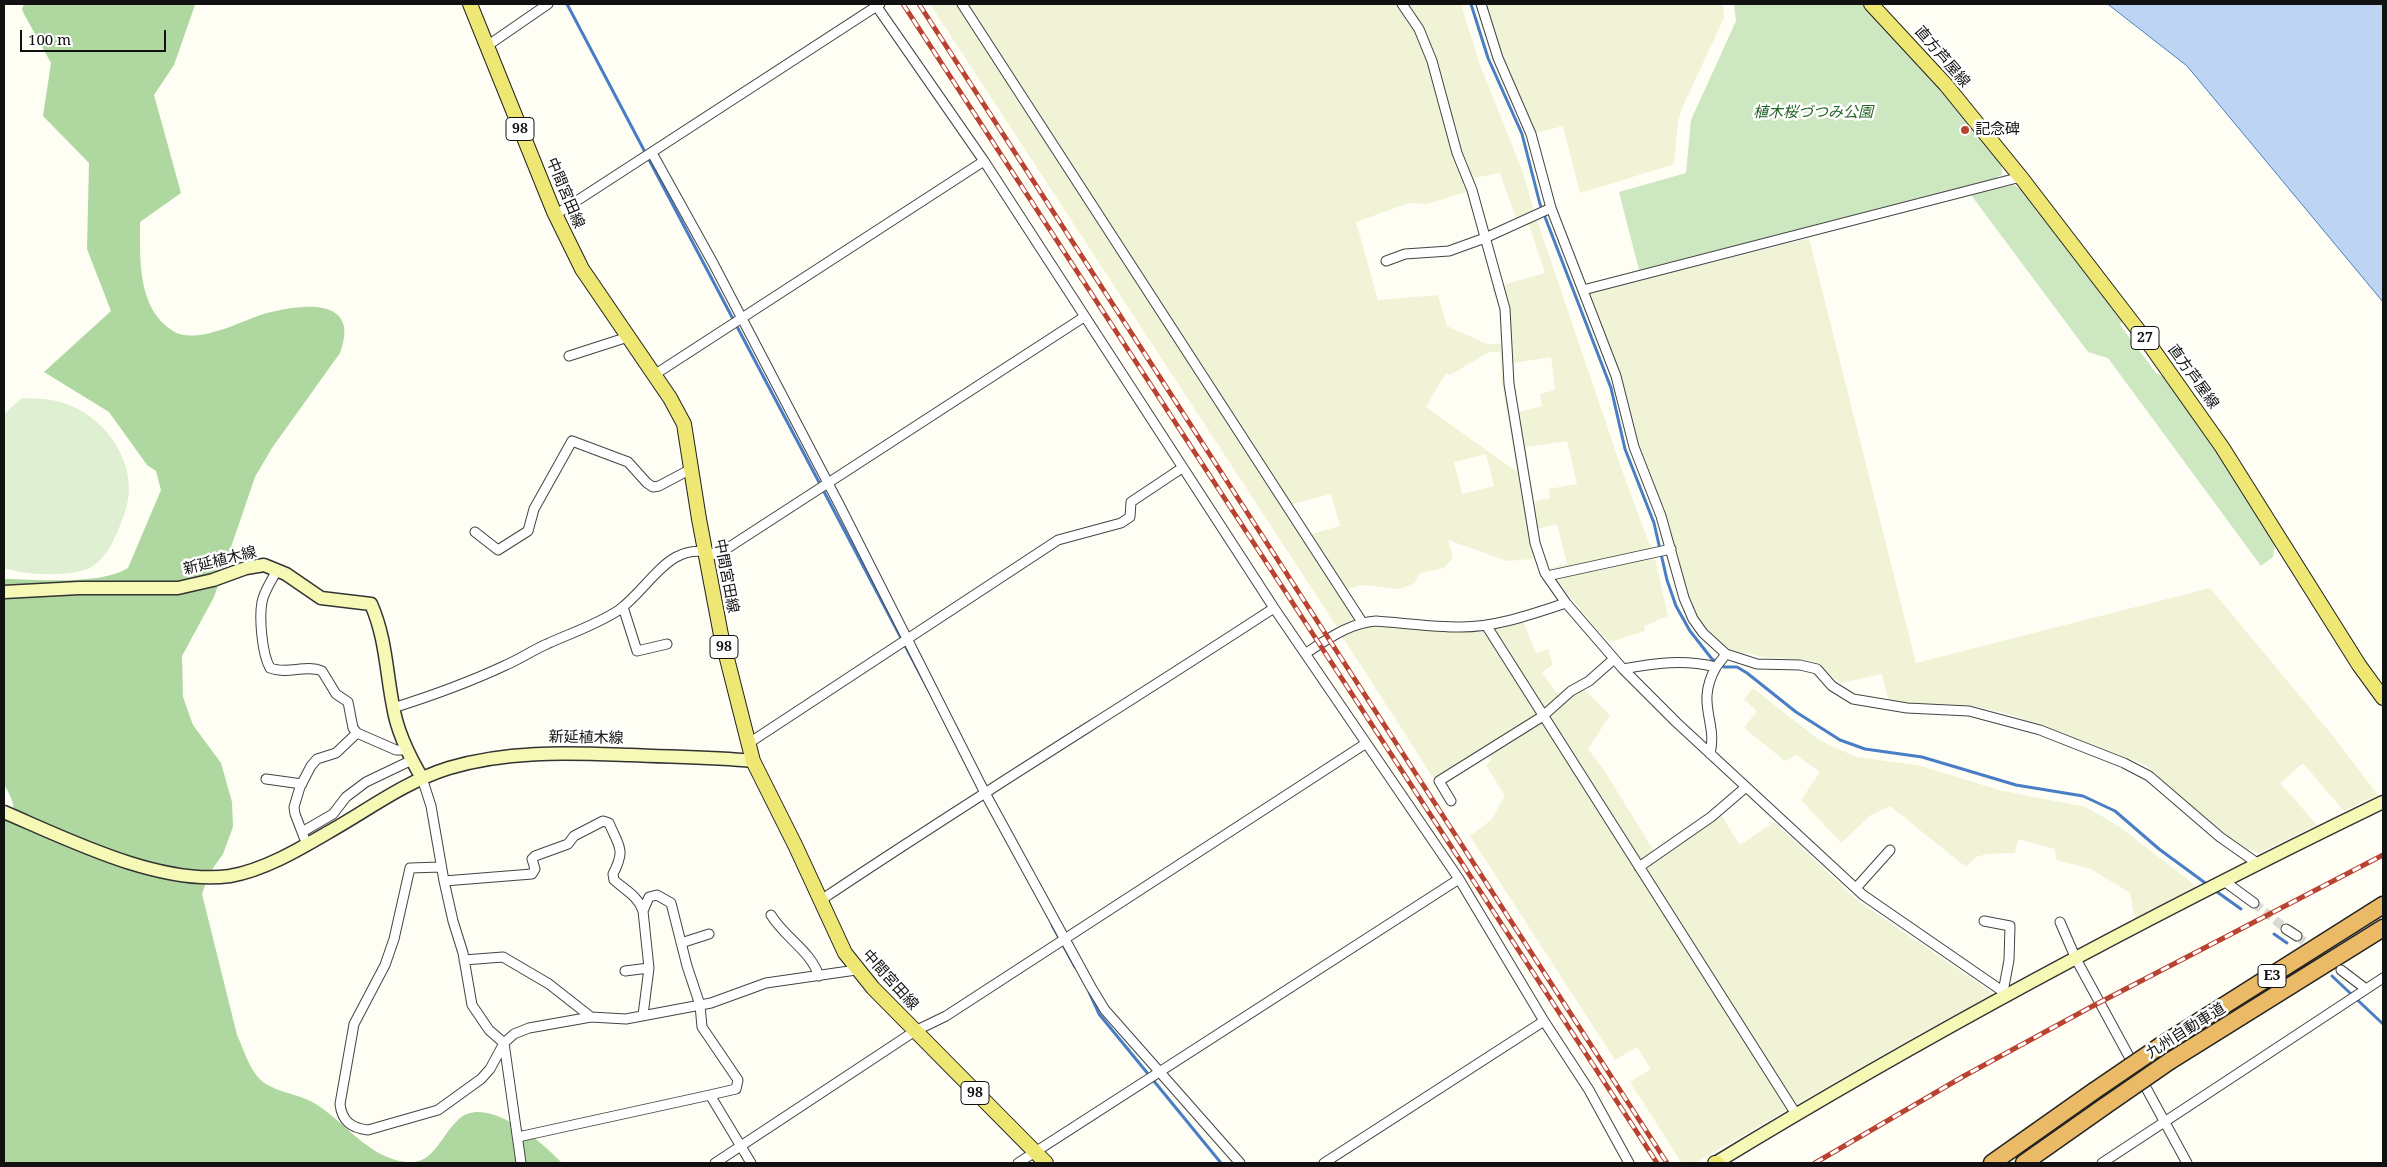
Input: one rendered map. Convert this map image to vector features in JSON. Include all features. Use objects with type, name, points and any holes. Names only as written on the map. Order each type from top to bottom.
[{"type":"highway","name":"九州自動車道","points":[[1992,1163],[2160,1046],[2383,906]]},
{"type":"highway","name":"九州自動車道","points":[[2024,1163],[2170,1061],[2383,928]]},
{"type":"main road","name":"中間宮田線","points":[[470,4],[555,215],[582,269],[670,398],[684,424],[721,635],[753,761],[821,900],[844,953],[856,970],[1046,1163]]},
{"type":"main road","name":"直方芦屋線","points":[[1871,4],[1929,66],[2021,177],[2152,348],[2202,417],[2359,665],[2383,698]]},
{"type":"main road","name":"新延植木線","points":[[4,592],[79,588],[178,588],[213,580],[246,568],[264,565],[286,574],[321,598],[371,604],[380,626],[393,708],[409,755],[422,778]]},
{"type":"main road","name":"新延植木線","points":[[4,812],[125,862],[195,876],[229,876],[259,868],[307,844],[388,795],[422,778],[484,760],[561,752],[753,761]]},
{"type":"main road","points":[[1716,1163],[1796,1114],[2006,994],[2257,863],[2383,802]]},
{"type":"street","points":[[486,46],[548,4]]},
{"type":"street","points":[[962,4],[1362,622]]},
{"type":"street","points":[[1402,4],[1419,29],[1432,61],[1456,153],[1472,190],[1505,308],[1510,394],[1535,543],[1547,576],[1566,603],[1623,669],[1710,754],[1856,888],[1904,925],[2006,994],[2010,926],[1984,921]]},
{"type":"street","points":[[1481,4],[1498,58],[1531,134],[1551,208],[1616,376],[1634,447],[1671,548],[1684,598],[1693,618],[1703,633],[1726,654],[1757,664],[1800,664],[1816,670],[1832,686],[1853,699],[1907,708],[1969,710],[2040,730],[2124,763],[2149,776],[2220,837],[2257,863]]},
{"type":"street","points":[[555,215],[877,5],[984,161],[1274,608],[1306,653],[1365,744],[1459,879],[1544,1021],[1589,1090],[1629,1163]]},
{"type":"street","points":[[652,153],[827,483],[985,793],[1105,1010],[1158,1073],[1240,1163]]},
{"type":"street","points":[[654,375],[984,161]]},
{"type":"street","points":[[1583,290],[2021,177]]},
{"type":"street","points":[[1386,261],[1405,254],[1449,251],[1485,238],[1551,208]]},
{"type":"street","points":[[393,708],[506,665],[546,644],[604,620],[623,607],[668,560],[682,554],[705,550],[717,555],[1084,317]]},
{"type":"street","points":[[569,356],[628,337]]},
{"type":"street","points":[[474,532],[498,550],[528,531],[534,509],[572,441],[628,462],[653,487],[659,486],[691,469]]},
{"type":"street","points":[[749,742],[908,640],[1058,540],[1121,523],[1130,517],[1131,502],[1182,468]]},
{"type":"street","points":[[1547,576],[1671,548]]},
{"type":"street","points":[[278,570],[262,601],[261,617],[266,661],[270,668],[278,671],[318,669],[322,671],[336,694],[348,702],[352,709],[353,728],[357,733],[409,755]]},
{"type":"street","points":[[1306,653],[1342,630],[1362,622],[1461,627],[1486,625],[1519,618],[1566,603]]},
{"type":"street","points":[[623,607],[637,651],[667,644]]},
{"type":"street","points":[[821,900],[985,793],[1086,731],[1274,608]]},
{"type":"street","points":[[1486,625],[1796,1114]]},
{"type":"street","points":[[1710,754],[1712,745],[1706,698],[1708,683],[1716,667],[1726,654]]},
{"type":"street","points":[[1451,801],[1439,781],[1543,716],[1571,691],[1614,659]]},
{"type":"street","points":[[1623,669],[1671,662],[1700,663],[1716,667]]},
{"type":"street","points":[[307,844],[294,807],[302,784],[311,766],[317,759],[336,753],[357,733]]},
{"type":"street","points":[[715,1163],[916,1031],[946,1016],[1365,744]]},
{"type":"street","points":[[302,832],[333,814],[346,797],[409,755]]},
{"type":"street","points":[[422,778],[431,806],[444,882],[464,960],[472,1005],[489,1030],[504,1043],[521,1163]]},
{"type":"street","points":[[266,779],[302,784]]},
{"type":"street","points":[[1639,867],[1711,817],[1746,787]]},
{"type":"street","points":[[444,882],[532,874],[535,869],[532,859],[535,856],[568,844],[574,836],[603,821],[609,823],[622,852],[613,874],[614,880],[635,896],[642,911],[650,968],[643,1015]]},
{"type":"street","points":[[1856,888],[1890,850]]},
{"type":"street","points":[[441,867],[410,868],[394,939],[385,965],[354,1024],[340,1104],[341,1113],[345,1121],[356,1129],[368,1130],[438,1110],[490,1069],[504,1043],[514,1034],[529,1028],[591,1017],[626,1019],[711,1003],[760,984],[856,970]]},
{"type":"street","points":[[1018,1163],[1459,879]]},
{"type":"street","points":[[2222,882],[2254,903]]},
{"type":"street","points":[[518,1137],[736,1089],[738,1080],[702,1027],[700,1005],[670,904],[657,895],[649,897],[642,911]]},
{"type":"street","points":[[771,915],[780,929],[809,955],[819,976]]},
{"type":"street","points":[[2060,922],[2076,959],[2187,1163]]},
{"type":"street","points":[[2286,929],[2296,936]]},
{"type":"street","points":[[681,943],[709,934]]},
{"type":"street","points":[[464,960],[503,958],[549,984],[591,1017]]},
{"type":"street","points":[[625,971],[650,968]]},
{"type":"street","points":[[2341,970],[2364,991]]},
{"type":"street","points":[[2102,1163],[2308,1026],[2350,1002],[2383,978]]},
{"type":"street","points":[[1324,1163],[1544,1021]]},
{"type":"street","points":[[710,1095],[751,1163]]},
{"type":"green space","points":[[24,4],[195,5],[174,65],[154,95],[181,193],[140,222],[143,282],[153,310],[161,321],[173,331],[183,335],[195,336],[224,329],[271,312],[300,307],[314,307],[327,309],[337,314],[343,323],[344,335],[340,353],[272,448],[255,477],[214,597],[182,656],[183,697],[193,725],[221,763],[232,802],[233,827],[223,854],[209,874],[202,894],[237,1035],[248,1062],[257,1076],[269,1086],[314,1103],[357,1138],[380,1154],[393,1159],[416,1162],[424,1159],[431,1154],[459,1119],[471,1113],[484,1113],[514,1124],[542,1144],[562,1163],[4,1163],[4,821],[12,813],[13,804],[4,784],[4,579],[85,579],[115,574],[128,568],[161,490],[156,471],[147,465],[109,412],[44,372],[111,311],[87,249],[89,163],[43,116],[51,63],[24,14],[22,9]]},
{"type":"green space","points":[[930,4],[1461,4],[1479,62],[1522,170],[1534,211],[1623,473],[1655,559],[1668,616],[1644,626],[1645,631],[1610,642],[1599,632],[1547,569],[1567,564],[1557,524],[1537,529],[1543,555],[1532,559],[1507,561],[1448,540],[1453,558],[1444,568],[1420,573],[1415,583],[1400,589],[1360,585],[1340,592],[1356,618],[1337,627]],"holes":[[[1500,173],[1519,226],[1528,222],[1545,273],[1492,288],[1499,307],[1501,344],[1487,344],[1447,326],[1438,295],[1378,300],[1356,222],[1409,203],[1427,204],[1466,192],[1476,188],[1474,178]],[[1489,352],[1500,352],[1502,383],[1517,472],[1426,407],[1446,373],[1450,375]],[[1551,357],[1555,390],[1540,394],[1542,406],[1518,412],[1513,363]],[[1567,441],[1577,484],[1549,489],[1550,498],[1533,502],[1526,447]],[[1486,454],[1494,486],[1462,494],[1454,462]],[[1331,494],[1340,526],[1311,534],[1292,504]]]},
{"type":"green space","points":[[1485,4],[1723,4],[1724,18],[1682,108],[1678,122],[1674,162],[1672,165],[1580,193],[1563,126],[1536,133],[1499,53]]},
{"type":"green space","name":"植木桜づつみ公園","points":[[1734,4],[1865,4],[1911,54],[2001,161],[2002,174],[1994,179],[1639,270],[1619,192],[1686,173],[1691,120],[1736,21]]},
{"type":"green space","points":[[2014,185],[2026,193],[2123,319],[2120,325],[2156,373],[2166,378],[2205,432],[2275,544],[2273,557],[2261,566],[2108,358],[2088,352],[1971,195]]},
{"type":"green space","points":[[1809,238],[1916,663],[2210,588],[2333,736],[2378,795],[2344,811],[2303,763],[2280,783],[2317,825],[2259,853],[2246,849],[2211,824],[2146,765],[2009,714],[1973,706],[1905,705],[1889,702],[1882,674],[1840,683],[1825,670],[1805,660],[1764,657],[1733,651],[1715,639],[1699,620],[1687,598],[1668,524],[1637,445],[1620,374],[1590,293]]},
{"type":"green space","points":[[22,398],[56,401],[84,412],[107,432],[123,459],[129,488],[124,514],[117,534],[107,552],[98,562],[87,569],[78,572],[45,574],[4,568],[4,414]]},
{"type":"green space","points":[[1523,621],[1536,653],[1548,649],[1553,665],[1542,672],[1563,702],[1573,693],[1583,689],[1610,715],[1588,749],[1606,773],[1658,858],[1721,815],[1740,845],[1774,822],[1858,901],[1994,994],[1901,1044],[1695,1163],[1682,1163],[1630,1082],[1651,1069],[1637,1047],[1615,1060],[1470,836],[1491,820],[1505,796],[1486,765],[1492,760],[1485,747],[1434,779],[1342,636],[1351,630],[1370,626],[1486,632],[1497,627]]},
{"type":"green space","points":[[1753,688],[1819,740],[1856,757],[1917,765],[2003,791],[2086,807],[2120,827],[2196,886],[2135,920],[2130,893],[2091,869],[2056,860],[2055,849],[2018,839],[2015,853],[1987,854],[1976,857],[1966,867],[1890,806],[1871,815],[1841,843],[1801,800],[1820,772],[1796,755],[1785,761],[1744,728],[1757,711],[1744,699]]},
{"type":"water","points":[[2108,4],[2383,4],[2383,302],[2187,66]]},
{"type":"waterway","points":[[567,4],[928,689]]},
{"type":"waterway","points":[[1471,4],[1488,58],[1522,134],[1540,204],[1611,388],[1625,449],[1654,523],[1667,580],[1676,606],[1690,631],[1712,659],[1724,667],[1737,667],[1747,673],[1796,712],[1840,740],[1865,749],[1922,757],[2016,785],[2083,796],[2115,811],[2159,849],[2208,885]]},
{"type":"waterway","points":[[2213,889],[2241,909]]},
{"type":"waterway","points":[[1052,925],[1075,967]]},
{"type":"waterway","points":[[2274,934],[2287,943]]},
{"type":"waterway","points":[[2332,976],[2383,1024]]},
{"type":"waterway","points":[[1089,992],[1099,1014],[1221,1163]]},
{"type":"tunnel","points":[[2254,903],[2286,929]]},
{"type":"tunnel","points":[[2297,936],[2332,963]]},
{"type":"railway","points":[[903,4],[1657,1163]]},
{"type":"railway","points":[[919,4],[1667,1163]]},
{"type":"railway","points":[[1815,1163],[1964,1076],[2089,1008],[2383,855]]},
{"type":"place","name":"記念碑","points":[[1965,130]]}]
